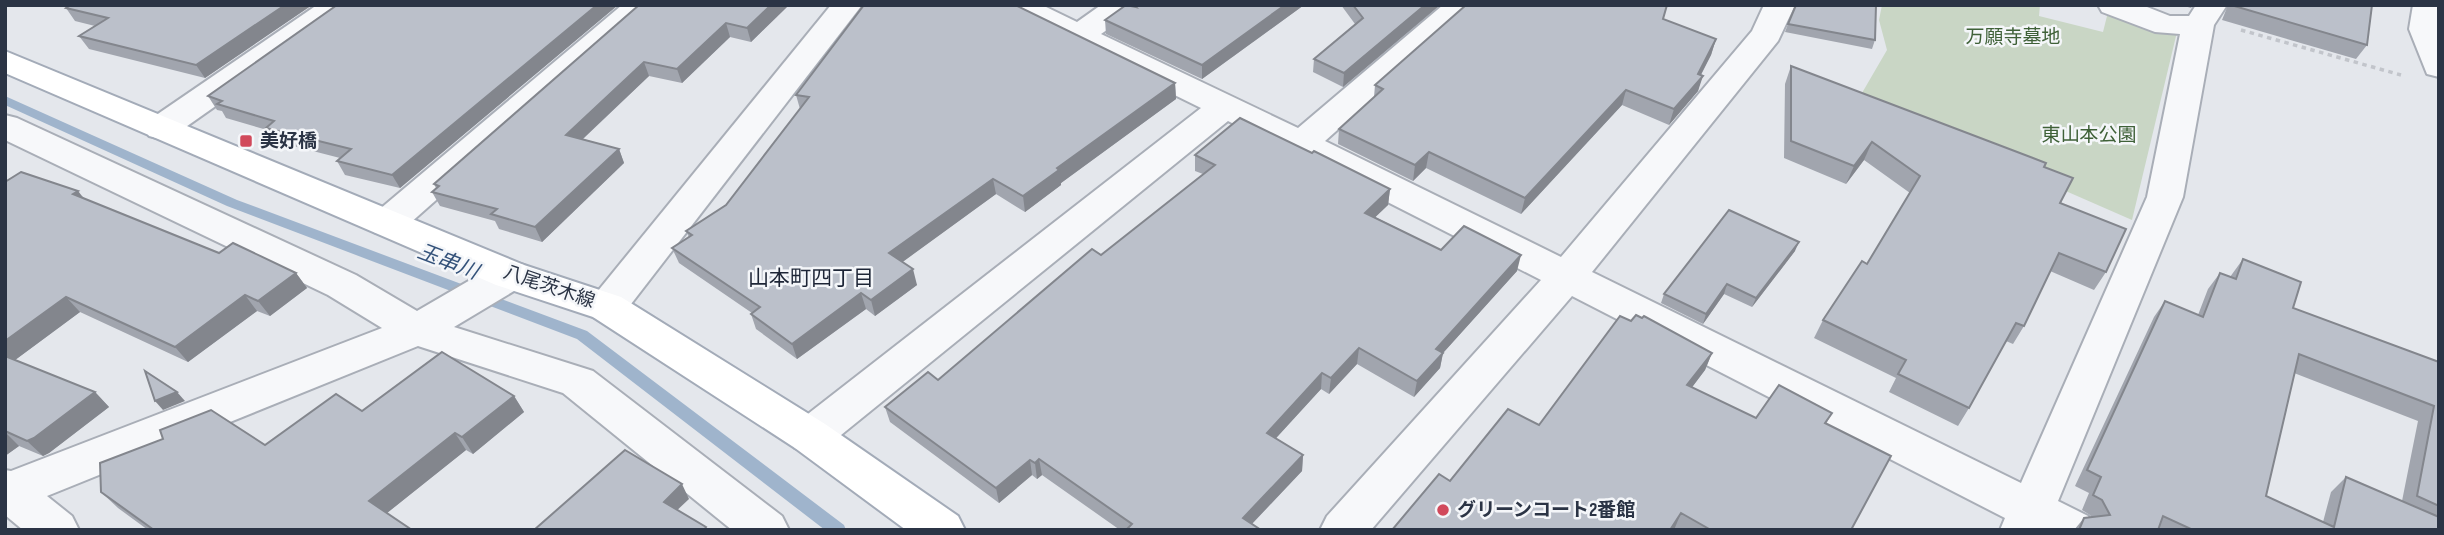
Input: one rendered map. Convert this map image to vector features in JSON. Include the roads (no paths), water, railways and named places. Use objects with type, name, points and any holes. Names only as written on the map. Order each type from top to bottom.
[{"type":"main road","name":"八尾茨木線","points":[[5,61],[510,275],[607,307],[810,436],[942,530]]},
{"type":"street","points":[[162,128],[338,5]]},
{"type":"street","points":[[387,223],[640,5]]},
{"type":"street","points":[[607,307],[847,5]]},
{"type":"street","points":[[1017,5],[1301,143],[1566,277],[2027,520],[2072,530]]},
{"type":"street","points":[[1079,35],[1122,5]]},
{"type":"street","points":[[1301,143],[1462,5]]},
{"type":"street","points":[[1343,530],[1566,277],[1767,34],[1780,5]]},
{"type":"street","points":[[2027,520],[2165,197],[2204,16],[2166,25],[2113,5]]},
{"type":"street","points":[[2425,73],[2429,5]]},
{"type":"street","points":[[810,436],[1225,106]]},
{"type":"street","points":[[5,126],[342,285],[417,330],[578,382],[757,527]]},
{"type":"street","points":[[56,530],[7,490],[417,330],[510,275]]},
{"type":"waterway","name":"玉串川","points":[[5,100],[232,203],[582,335],[838,530]]},
{"type":"place","name":"美好橋","points":[[246,141]]},
{"type":"place","name":"グリーンコート2番館","points":[[1443,510]]},
{"type":"district","name":"山本町四丁目","points":[[811,278]]},
{"type":"park label","name":"万願寺墓地","points":[[2013,37]]},
{"type":"park label","name":"東山本公園","points":[[2089,135]]}]
